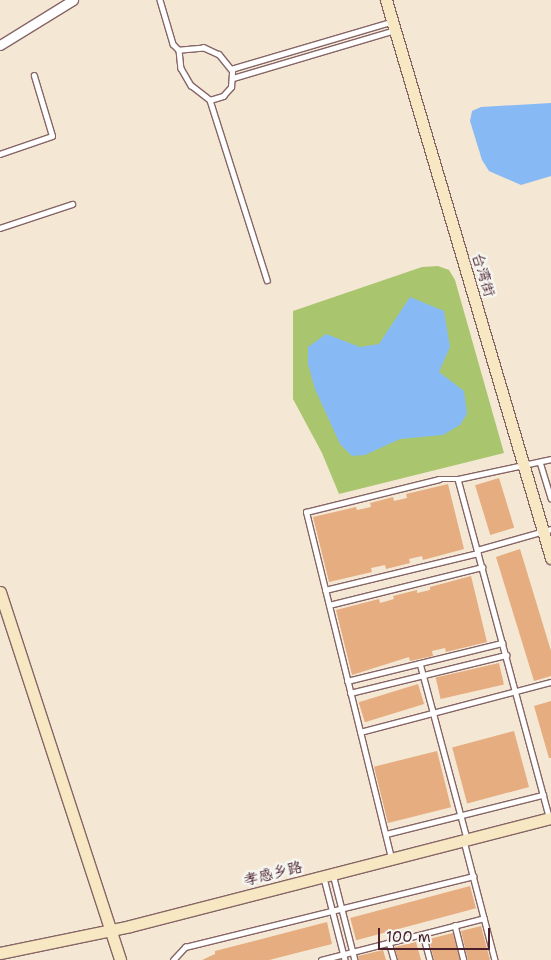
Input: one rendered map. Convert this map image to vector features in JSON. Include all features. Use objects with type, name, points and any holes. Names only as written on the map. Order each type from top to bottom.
[{"type":"main road","name":"台湾街","points":[[386,0],[524,466],[547,530],[551,558]]},
{"type":"main road","points":[[0,592],[120,960]]},
{"type":"main road","name":"孝感乡路","points":[[0,953],[110,930],[550,819]]},
{"type":"street","points":[[0,45],[73,0]]},
{"type":"lane","points":[[160,0],[173,44],[180,50],[180,63],[187,80],[210,100],[267,280]]},
{"type":"lane","points":[[231,69],[393,26]]},
{"type":"lane","points":[[233,78],[393,26]]},
{"type":"lane","points":[[180,50],[198,47],[210,49],[219,55],[231,69],[233,78],[226,93],[210,100]]},
{"type":"lane","points":[[0,154],[52,136],[34,76]]},
{"type":"lane","points":[[0,228],[72,204]]},
{"type":"lane","points":[[392,860],[306,512],[439,479],[458,479],[551,459]]},
{"type":"lane","points":[[540,462],[551,498]]},
{"type":"lane","points":[[458,479],[550,819]]},
{"type":"lane","points":[[325,590],[478,551],[547,530]]},
{"type":"lane","points":[[329,605],[482,567]]},
{"type":"lane","points":[[348,681],[502,642]]},
{"type":"lane","points":[[350,693],[506,655]]},
{"type":"lane","points":[[420,663],[461,816],[473,876],[494,960]]},
{"type":"lane","points":[[360,732],[551,682]]},
{"type":"lane","points":[[386,834],[544,796]]},
{"type":"lane","points":[[328,876],[341,908],[355,960]]},
{"type":"lane","points":[[328,876],[332,910],[345,960]]},
{"type":"lane","points":[[173,960],[185,947],[473,876]]},
{"type":"lane","points":[[320,960],[484,918]]},
{"type":"lane","points":[[455,925],[464,960]]},
{"type":"lane","points":[[423,934],[430,960]]},
{"type":"lane","points":[[389,942],[394,960]]},
{"type":"green space","points":[[438,266],[449,270],[455,280],[504,453],[339,494],[322,453],[293,399],[293,311],[422,267]]},
{"type":"water","points":[[551,103],[551,176],[521,185],[489,171],[482,160],[470,121],[472,111],[481,107]]},
{"type":"water","points":[[410,297],[444,311],[450,347],[439,372],[464,391],[467,414],[460,425],[443,435],[400,439],[365,455],[352,456],[340,444],[315,389],[308,364],[308,347],[326,334],[360,347],[379,344]]},
{"type":"building","points":[[499,478],[514,528],[490,535],[475,485]]},
{"type":"building","points":[[448,484],[464,549],[423,560],[422,556],[409,559],[410,563],[386,569],[385,565],[371,568],[372,572],[329,582],[313,517],[356,507],[357,510],[371,507],[370,503],[393,497],[394,501],[407,498],[406,494]]},
{"type":"building","points":[[520,549],[551,651],[551,676],[534,681],[496,557]]},
{"type":"building","points":[[471,576],[487,642],[446,652],[445,648],[432,651],[433,656],[410,661],[409,657],[352,675],[336,610],[379,599],[380,603],[394,599],[393,596],[417,590],[417,593],[430,590],[430,587]]},
{"type":"building","points":[[499,663],[504,684],[441,699],[436,678]]},
{"type":"building","points":[[418,684],[424,704],[365,722],[359,702]]},
{"type":"building","points":[[551,701],[551,758],[549,758],[534,706]]},
{"type":"building","points":[[514,731],[529,787],[467,804],[452,748]]},
{"type":"building","points":[[437,751],[451,807],[388,823],[374,767]]},
{"type":"building","points":[[470,886],[476,908],[356,940],[350,918]]},
{"type":"building","points":[[327,922],[332,944],[269,960],[202,960],[215,954],[215,951]]},
{"type":"building","points":[[481,926],[490,960],[468,960],[461,931]]},
{"type":"building","points":[[453,933],[460,960],[434,960],[429,939]]},
{"type":"building","points":[[416,942],[421,960],[398,960],[395,947]]},
{"type":"building","points":[[383,950],[386,960],[359,960],[358,956]]}]
